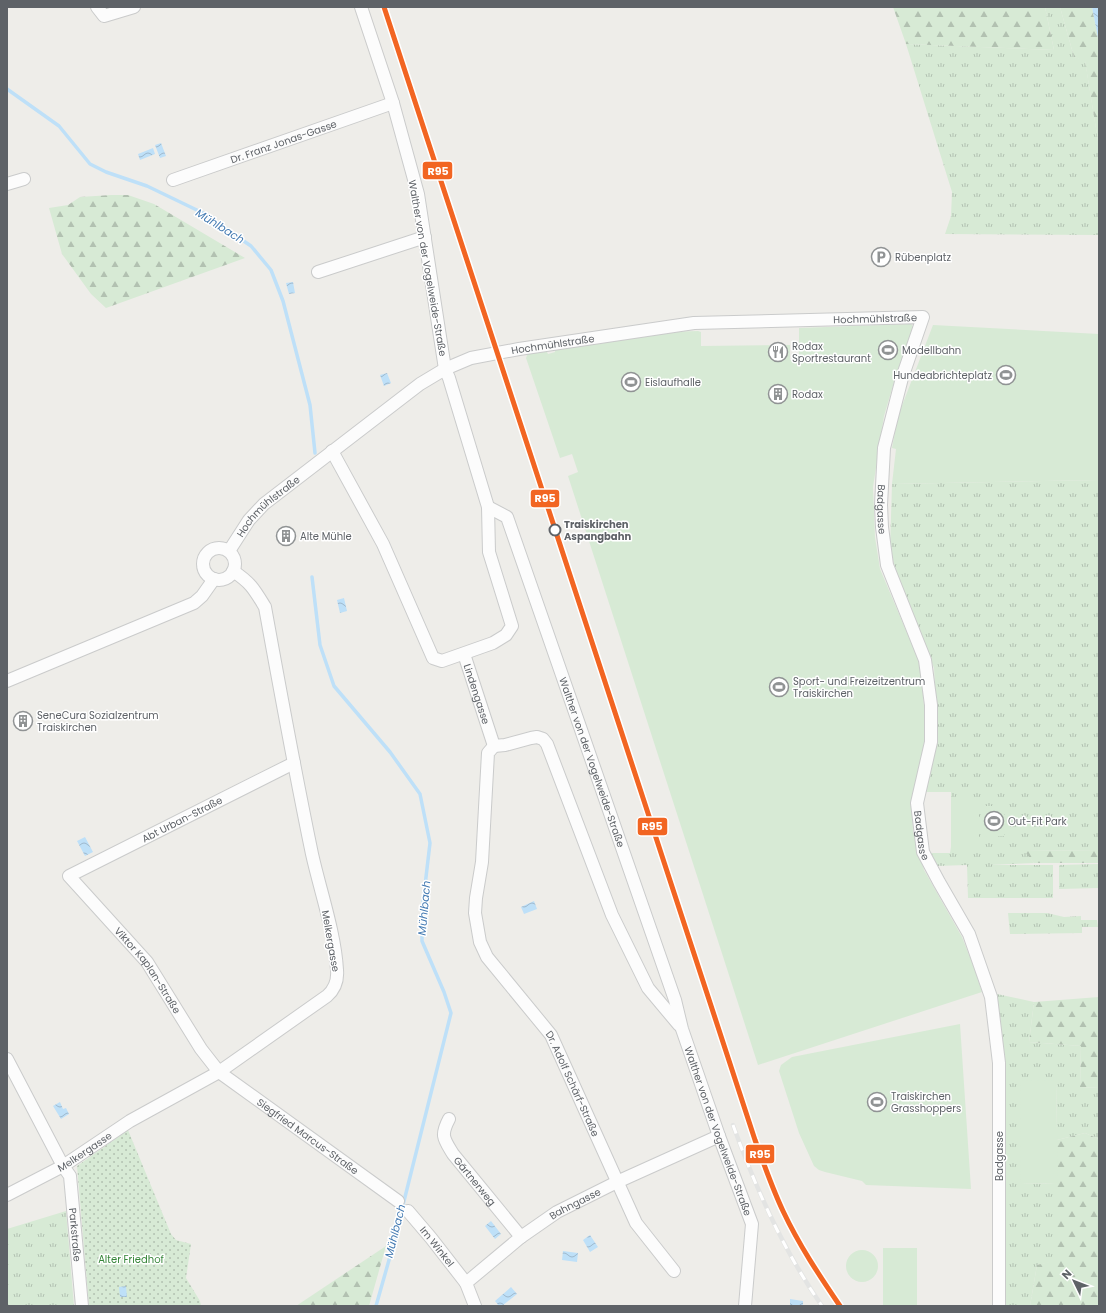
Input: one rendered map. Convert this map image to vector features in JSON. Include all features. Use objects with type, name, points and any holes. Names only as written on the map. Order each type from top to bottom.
[{"type":"street","points":[[96,7],[104,16],[134,7]]},
{"type":"street","name":"Walther von der Vogelweide-Straße","points":[[361,7],[393,103],[418,194],[445,369],[450,378],[488,507],[489,552],[512,626],[506,635],[492,643],[464,654]]},
{"type":"street","name":"Dr. Franz Jonas-Gasse","points":[[173,180],[393,103]]},
{"type":"street","points":[[7,184],[24,179]]},
{"type":"street","points":[[318,272],[425,237]]},
{"type":"street","name":"Hochmühlstraße","points":[[229,551],[249,520],[264,504],[420,384],[445,369],[471,358],[520,349],[694,323],[923,317]]},
{"type":"street","name":"Badgasse","points":[[923,317],[902,378],[884,448],[881,505],[882,527],[887,565],[925,660],[931,705],[931,742],[917,803],[923,852],[969,934],[991,997],[999,1063],[999,1306]]},
{"type":"street","name":"Lindengasse","points":[[332,451],[383,544],[433,658],[442,661],[464,654],[494,746]]},
{"type":"street","name":"Walther von der Vogelweide-Straße","points":[[488,507],[507,518],[672,993],[682,1029],[719,1136],[752,1224],[745,1306]]},
{"type":"street","points":[[214,548],[224,548],[229,551],[234,560],[233,571],[225,579],[214,579],[206,574],[203,569],[203,559],[205,554],[214,548]]},
{"type":"street","name":"Melkergasse","points":[[7,1195],[63,1166],[130,1121],[219,1072],[334,990],[337,970],[332,937],[312,853],[265,607],[254,588],[247,580],[233,571]]},
{"type":"street","points":[[7,681],[194,603],[202,596],[214,579]]},
{"type":"street","name":"Walther von der Vogelweide-Straße","points":[[494,746],[505,745],[537,737],[543,738],[547,744],[612,915],[648,988],[682,1029]]},
{"type":"street","name":"Dr. Adolf Schärf-Straße","points":[[494,746],[488,754],[482,862],[476,898],[475,913],[480,942],[487,957],[550,1035],[636,1223],[674,1271]]},
{"type":"street","name":"Abt Urban-Straße","points":[[69,876],[294,763]]},
{"type":"street","name":"Viktor Kaplan-Straße","points":[[69,876],[147,962],[201,1050],[219,1072]]},
{"type":"street","name":"Parkstraße","points":[[7,1059],[63,1166],[70,1176],[82,1306]]},
{"type":"street","name":"Siegfried Marcus-Straße","points":[[219,1072],[398,1200]]},
{"type":"street","name":"Gärtnerweg","points":[[449,1119],[444,1129],[444,1139],[453,1154],[521,1238]]},
{"type":"street","name":"Bahngasse","points":[[466,1283],[521,1238],[557,1212],[617,1182],[719,1136]]},
{"type":"street","name":"Im Winkel","points":[[408,1211],[466,1283]]},
{"type":"street","points":[[466,1283],[475,1306]]},
{"type":"green space","points":[[893,7],[1045,7],[1054,50],[906,44]]},
{"type":"green space","points":[[1045,7],[1060,7],[1074,57],[1085,60],[1099,147],[1099,235],[945,234],[951,216],[952,192],[906,44],[1054,50]]},
{"type":"green space","points":[[1060,7],[1092,7],[1099,43],[1099,147],[1085,61],[1074,57]]},
{"type":"green space","points":[[128,195],[154,204],[245,258],[106,308],[91,294],[62,254],[49,208],[68,205],[80,197]]},
{"type":"green space","name":"Sport- und Freizeitzentrum Traiskirchen","points":[[911,324],[914,327],[897,372],[884,416],[873,487],[875,537],[880,569],[921,666],[926,732],[912,807],[913,832],[924,870],[962,937],[982,992],[758,1065],[568,476],[578,472],[572,454],[560,458],[526,358],[528,353],[546,350],[548,354],[555,352],[555,350],[668,332],[698,331],[701,332],[701,346],[790,345],[790,360],[799,360],[799,328]]},
{"type":"green space","name":"Hundeabrichteplatz","points":[[933,325],[1099,334],[1099,480],[892,484],[896,449],[892,448],[898,416]]},
{"type":"green space","points":[[1099,480],[1099,850],[1025,851],[1034,863],[989,865],[1053,865],[1053,898],[968,898],[967,865],[936,866],[930,853],[950,853],[951,847],[979,847],[979,798],[951,797],[951,792],[926,792],[937,724],[934,668],[897,574],[890,549],[892,484]]},
{"type":"green space","points":[[951,797],[979,797],[979,847],[951,847]]},
{"type":"green space","name":"Out-Fit Park","points":[[984,806],[1004,806],[1004,836],[984,837]]},
{"type":"green space","points":[[1099,850],[1099,863],[1034,863],[1024,851]]},
{"type":"green space","points":[[1099,864],[1099,888],[1059,889],[1059,865]]},
{"type":"green space","points":[[1008,913],[1047,913],[1064,917],[1081,916],[1081,920],[1097,920],[1098,927],[1082,927],[1082,933],[1010,934]]},
{"type":"green space","points":[[997,994],[1034,1002],[1029,1042],[1081,1046],[1080,1088],[1099,1087],[1099,1139],[1085,1133],[1057,1140],[1056,1081],[1021,1184],[1058,1183],[1057,1261],[1037,1265],[1030,1306],[1006,1306],[1004,1067]]},
{"type":"green space","points":[[1099,997],[1099,1087],[1080,1088],[1081,1046],[1029,1042],[1034,1002]]},
{"type":"green space","name":"Traiskirchen Grasshoppers","points":[[960,1024],[971,1189],[866,1185],[862,1181],[825,1172],[814,1166],[799,1133],[779,1071],[781,1065],[792,1057]]},
{"type":"green space","points":[[1056,1080],[1058,1183],[1021,1184],[1020,1081]]},
{"type":"green space","name":"Alter Friedhof","points":[[128,1130],[171,1234],[176,1240],[191,1244],[186,1278],[200,1301],[201,1306],[89,1306],[77,1166]]},
{"type":"green space","points":[[1085,1133],[1099,1139],[1099,1306],[1030,1306],[1037,1265],[1057,1260],[1057,1140]]},
{"type":"green space","points":[[66,1211],[74,1306],[7,1306],[7,1229]]},
{"type":"green space","points":[[386,1246],[369,1306],[296,1306]]},
{"type":"green space","points":[[883,1248],[917,1248],[917,1306],[883,1306]]},
{"type":"green space","points":[[862,1250],[873,1255],[878,1266],[873,1277],[862,1282],[851,1277],[846,1266],[851,1255]]},
{"type":"water","points":[[1092,7],[1099,7],[1099,43]]},
{"type":"water","points":[[161,143],[166,156],[160,158],[155,145]]},
{"type":"water","points":[[153,148],[155,154],[140,160],[138,154]]},
{"type":"water","points":[[293,282],[295,293],[289,294],[286,283]]},
{"type":"water","points":[[387,373],[391,383],[384,386],[380,375]]},
{"type":"water","points":[[344,598],[347,611],[340,613],[337,600]]},
{"type":"water","points":[[85,837],[93,852],[85,856],[77,841]]},
{"type":"water","points":[[534,901],[537,909],[524,914],[521,907]]},
{"type":"water","points":[[60,1102],[63,1109],[66,1108],[69,1114],[61,1119],[53,1106]]},
{"type":"water","points":[[491,1221],[501,1234],[495,1239],[485,1226]]},
{"type":"water","points":[[590,1235],[598,1247],[590,1252],[583,1240]]},
{"type":"water","points":[[563,1251],[578,1253],[577,1262],[562,1260]]},
{"type":"water","points":[[126,1286],[127,1297],[120,1297],[119,1287]]},
{"type":"water","points":[[511,1287],[517,1294],[502,1306],[499,1306],[495,1301]]},
{"type":"water","points":[[790,1299],[803,1301],[803,1306],[790,1306]]},
{"type":"waterway","name":"Mühlbach","points":[[7,89],[59,126],[90,164],[106,172],[147,186],[203,213],[251,246],[271,270],[283,301],[310,405],[315,453]]},
{"type":"waterway","name":"Mühlbach","points":[[312,577],[320,645],[334,686],[390,752],[420,794],[430,843],[422,911],[422,941],[444,992],[451,1013],[391,1253],[376,1306]]},
{"type":"railway","points":[[733,1125],[761,1196],[783,1241],[808,1285],[822,1306]]},
{"type":"transit line","name":"R95","points":[[384,7],[755,1140],[775,1194],[789,1224],[824,1283],[840,1306]]},
{"type":"place","name":"Rübenplatz","points":[[881,257]]},
{"type":"place","name":"Modellbahn","points":[[888,350]]},
{"type":"place","name":"Rodax Sportrestaurant","points":[[778,352]]},
{"type":"place","name":"Hundeabrichteplatz","points":[[1006,375]]},
{"type":"place","name":"Eislaufhalle","points":[[631,382]]},
{"type":"place","name":"Rodax","points":[[778,394]]},
{"type":"place","name":"Traiskirchen Aspangbahn","points":[[555,530]]},
{"type":"place","name":"Alte Mühle","points":[[286,536]]},
{"type":"place","name":"Sport- und Freizeitzentrum Traiskirchen","points":[[779,687]]},
{"type":"place","name":"SeneCura Sozialzentrum Traiskirchen","points":[[23,721]]},
{"type":"place","name":"Out-Fit Park","points":[[994,821]]},
{"type":"place","name":"Traiskirchen Grasshoppers","points":[[877,1102]]}]
